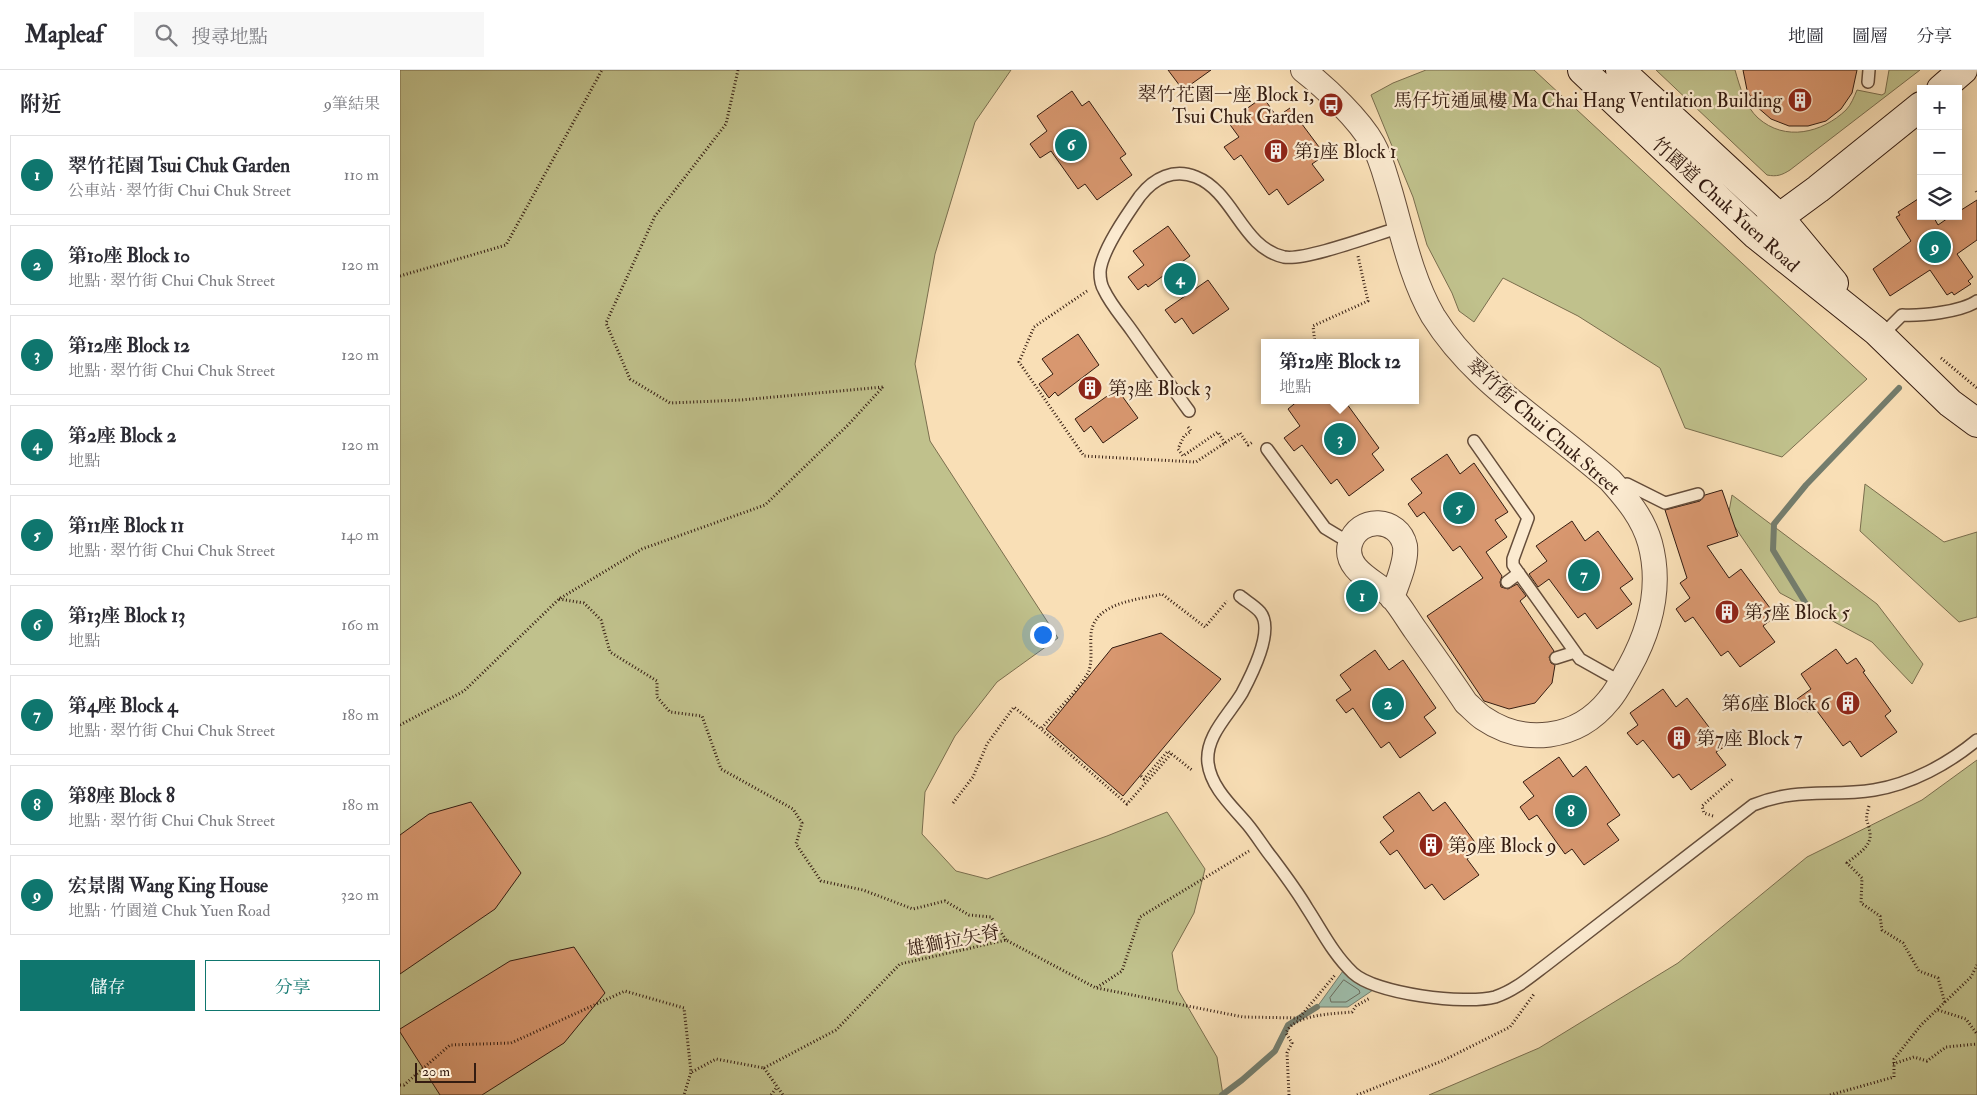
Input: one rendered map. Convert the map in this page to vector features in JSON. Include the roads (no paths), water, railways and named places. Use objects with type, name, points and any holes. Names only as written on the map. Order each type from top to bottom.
[{"type":"main road","name":"竹園道 Chuk Yuen Road","points":[[1582,70],[1756,235],[1878,334],[1950,402],[1977,423]]},
{"type":"main road","name":"竹園道 Chuk Yuen Road","points":[[1620,70],[1780,218],[1878,334]]},
{"type":"main road","points":[[1946,85],[1963,70]]},
{"type":"main road","points":[[1756,235],[1917,109]]},
{"type":"street","name":"翠竹街 Chui Chuk Street","points":[[1303,70],[1320,83],[1350,114],[1373,143],[1381,162],[1422,292],[1432,313],[1454,346],[1469,363],[1502,393],[1619,489],[1637,513],[1645,528],[1654,558],[1655,590],[1650,620],[1636,655],[1621,682],[1610,700],[1594,715],[1570,731],[1542,736],[1520,735],[1482,717],[1466,703],[1392,598],[1355,567],[1350,554],[1353,537]]},
{"type":"street","points":[[1353,537],[1361,528],[1376,523],[1386,524],[1394,528],[1400,535],[1404,544],[1404,557],[1392,598]]},
{"type":"lane","points":[[1189,411],[1110,301],[1100,280],[1100,272],[1106,252],[1137,201],[1152,183],[1160,177],[1179,173],[1205,181],[1220,195],[1259,244],[1285,257],[1303,256],[1401,227]]},
{"type":"lane","points":[[1878,334],[1902,315],[1916,316],[1939,313],[1977,301]]},
{"type":"lane","points":[[1474,441],[1528,518],[1512,562],[1580,659],[1621,682]]},
{"type":"lane","points":[[1267,449],[1325,528],[1340,537],[1353,537]]},
{"type":"lane","points":[[1619,489],[1627,484],[1665,503],[1698,494]]},
{"type":"lane","points":[[1507,582],[1519,573]]},
{"type":"lane","points":[[1240,596],[1261,613],[1266,628],[1263,644],[1249,679],[1215,733],[1207,750],[1208,765],[1216,786],[1293,885],[1324,938],[1344,964],[1366,982],[1392,991],[1474,1000],[1495,997],[1514,988],[1546,965],[1753,805],[1772,798],[1795,794],[1874,790],[1920,775],[1977,740]]},
{"type":"lane","points":[[1556,658],[1575,652]]},
{"type":"water","points":[[1343,971],[1356,983],[1373,990],[1348,1007],[1317,1007]]},
{"type":"waterway","points":[[1806,604],[1773,550],[1774,524],[1806,485],[1899,388]]},
{"type":"waterway","points":[[1222,1095],[1275,1051],[1288,1025],[1317,1007]]},
{"type":"place","name":"馬仔坑通風樓 Ma Chai Hang Ventilation Building","points":[[1800,100]]},
{"type":"place","name":"翠竹花園一座 Block 1, Tsui Chuk Garden","points":[[1331,105]]},
{"type":"place","name":"第13座 Block 13","points":[[1071,145]]},
{"type":"place","name":"第1座 Block 1","points":[[1276,151]]},
{"type":"place","name":"宏景閣 Wang King House","points":[[1935,247]]},
{"type":"place","name":"第2座 Block 2","points":[[1180,279]]},
{"type":"place","name":"第3座 Block 3","points":[[1090,388]]},
{"type":"place","name":"第12座 Block 12","points":[[1340,439]]},
{"type":"place","name":"第11座 Block 11","points":[[1459,508]]},
{"type":"place","name":"第4座 Block 4","points":[[1584,575]]},
{"type":"place","name":"翠竹花園 Tsui Chuk Garden","points":[[1362,596]]},
{"type":"place","name":"第5座 Block 5","points":[[1727,612]]},
{"type":"place","name":"第6座 Block 6","points":[[1848,703]]},
{"type":"place","name":"第10座 Block 10","points":[[1388,704]]},
{"type":"place","name":"第7座 Block 7","points":[[1679,738]]},
{"type":"place","name":"第8座 Block 8","points":[[1571,811]]},
{"type":"place","name":"第9座 Block 9","points":[[1431,845]]}]
